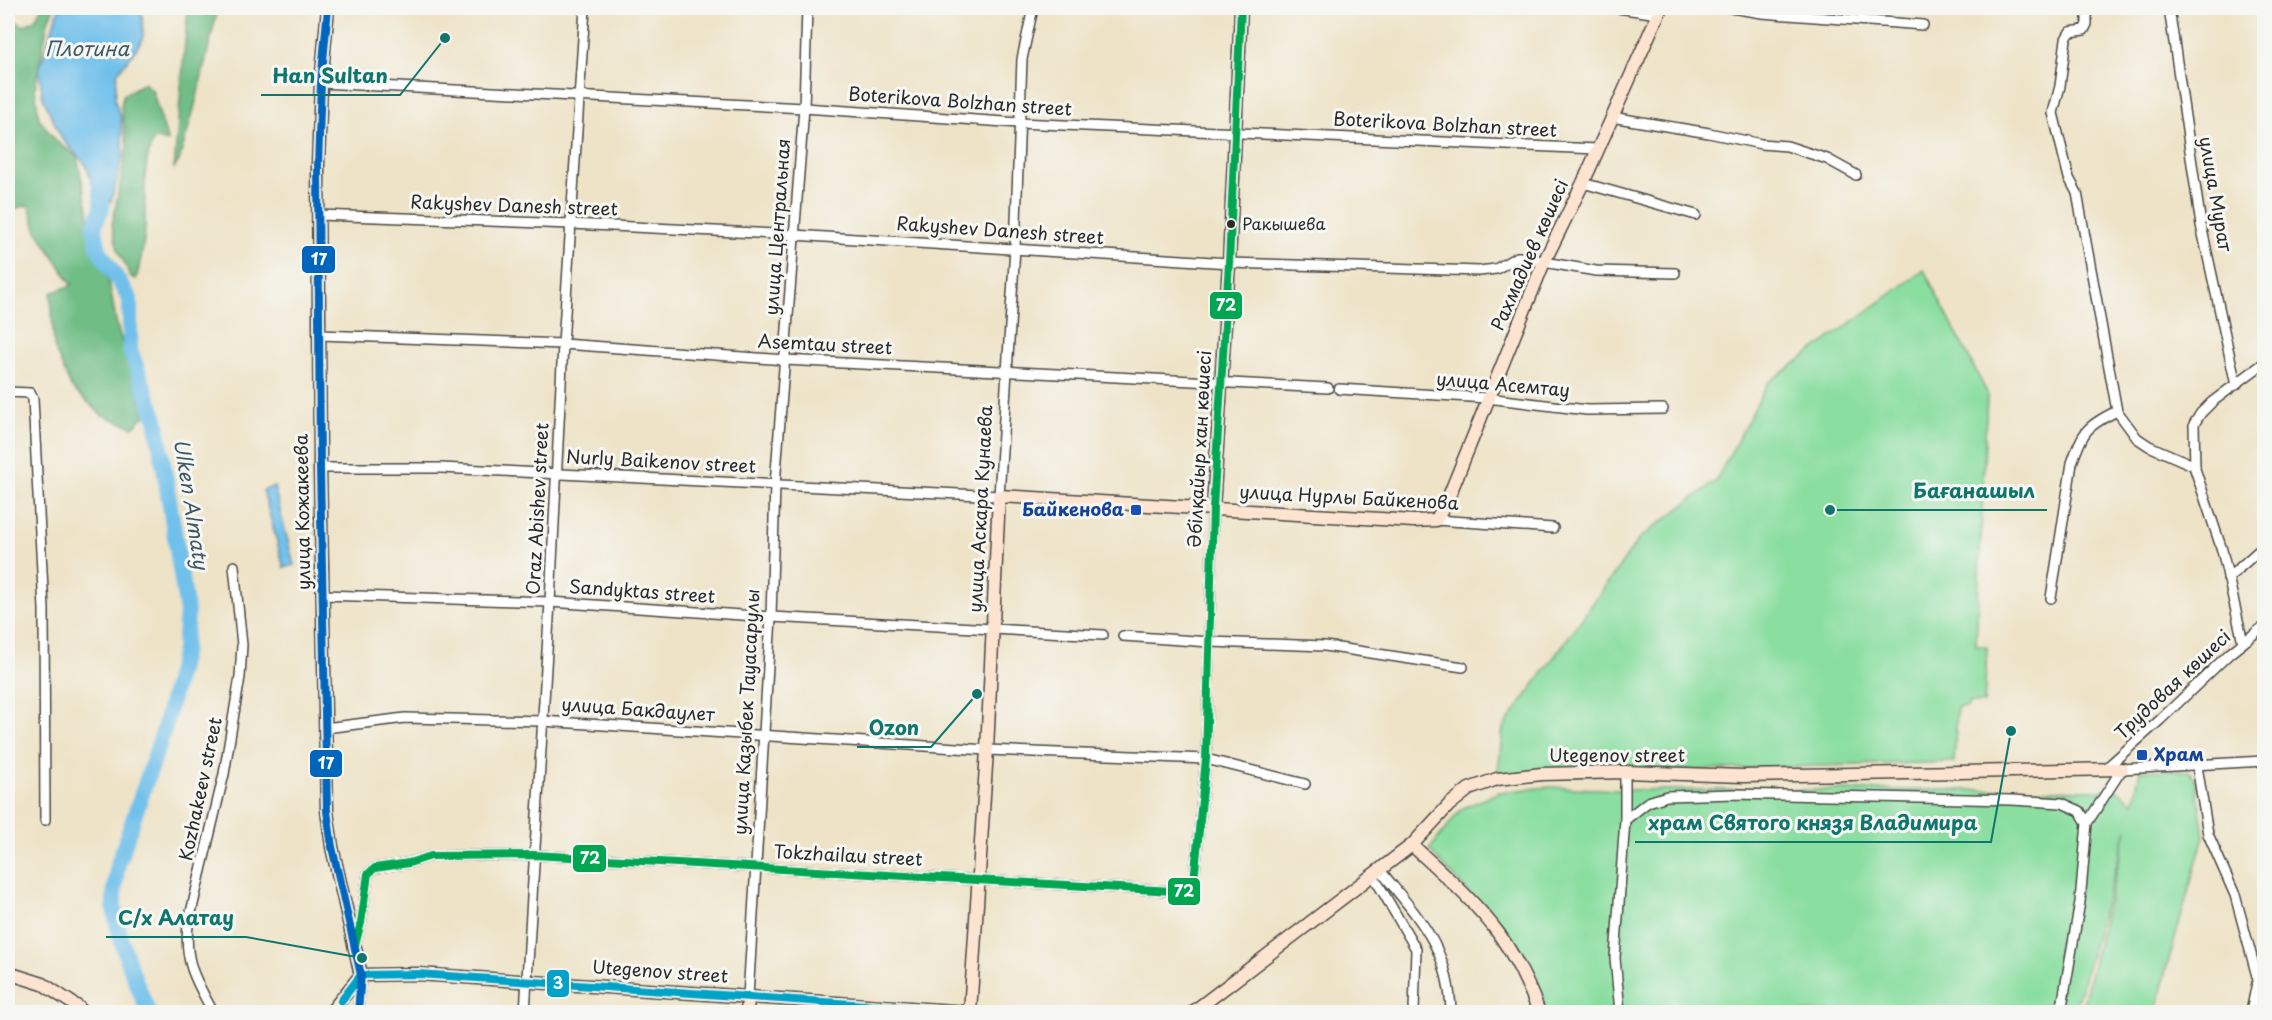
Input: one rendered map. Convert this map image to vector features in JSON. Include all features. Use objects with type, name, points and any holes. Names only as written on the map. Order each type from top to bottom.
[{"type":"street","name":"улица Кожакеева","points":[[328,8],[321,82],[318,215],[320,468],[327,811],[332,847],[361,975],[358,1012]]},
{"type":"street","name":"Oraz Abishev street","points":[[525,1012],[563,344],[585,8]]},
{"type":"street","name":"улица Центральная","points":[[775,485],[804,108],[807,8]]},
{"type":"street","name":"улица Аскара Кунаева","points":[[968,1012],[987,750],[999,496],[1015,248],[1022,59],[1032,8]]},
{"type":"street","name":"Әбілқайыр хан көшесі","points":[[1191,892],[1206,759],[1214,508],[1241,8]]},
{"type":"street","points":[[1618,8],[1659,11]]},
{"type":"street","points":[[1731,8],[1762,13],[1923,25]]},
{"type":"street","points":[[2087,8],[2087,24],[2084,30],[2070,32],[2066,39],[2060,86],[2053,113],[2069,178],[2077,194],[2117,411],[2137,438],[2149,446],[2194,466]]},
{"type":"street","name":"улица Мурат","points":[[2169,8],[2201,225],[2236,386]]},
{"type":"street","name":"Рахмадиев көшесі","points":[[1436,520],[1447,501],[1544,262],[1583,183],[1659,11]]},
{"type":"street","name":"Boterikova Bolzhan street","points":[[321,82],[804,108],[1019,123],[1598,149]]},
{"type":"street","points":[[1611,117],[1761,144],[1787,146],[1827,159],[1856,175]]},
{"type":"street","points":[[1583,183],[1696,215]]},
{"type":"street","name":"Rakyshev Danesh street","points":[[318,215],[572,224],[794,235],[1229,262],[1479,271],[1497,269],[1517,257],[1528,257],[1596,271],[1675,273]]},
{"type":"street","name":"Asemtau street","points":[[320,335],[563,344],[785,360],[1328,388]]},
{"type":"street","points":[[2243,642],[2222,550],[2194,466],[2194,424],[2201,412],[2212,402],[2265,363]]},
{"type":"street","name":"улица Асемтау","points":[[1339,389],[1487,398],[1587,410],[1664,409]]},
{"type":"street","points":[[8,392],[30,393],[33,399],[44,609],[45,820]]},
{"type":"street","points":[[2051,598],[2074,457],[2083,435],[2093,423],[2117,411]]},
{"type":"street","name":"Nurly Baikenov street","points":[[320,468],[441,468],[999,496]]},
{"type":"street","name":"улица Казыбек Тауасарулы","points":[[747,1012],[771,617],[775,485]]},
{"type":"street","name":"улица Нурлы Байкенова","points":[[999,496],[1553,528]]},
{"type":"street","points":[[2228,578],[2265,546]]},
{"type":"street","name":"Kozhakeev street","points":[[213,1012],[195,979],[188,959],[186,943],[188,925],[224,774],[240,676],[242,645],[234,566]]},
{"type":"street","name":"Sandyktas street","points":[[323,595],[550,602],[771,617],[1104,635]]},
{"type":"street","name":"Трудовая көшесі","points":[[2104,770],[2243,642],[2265,626]]},
{"type":"street","points":[[1123,636],[1325,646],[1463,667]]},
{"type":"street","name":"улица Бакдаулет","points":[[325,728],[405,718],[542,721],[987,750],[1206,759],[1305,784]]},
{"type":"street","points":[[2061,1012],[2079,902],[2087,823],[2122,770],[2265,761]]},
{"type":"street","points":[[2197,766],[2208,834],[2235,895],[2265,1002]]},
{"type":"street","name":"Utegenov street","points":[[1193,1012],[1412,845],[1449,805],[1469,789],[1497,779],[1542,774],[1625,772],[1743,776],[2122,770]]},
{"type":"street","points":[[1620,1012],[1615,958],[1625,820],[1625,772]]},
{"type":"street","points":[[1625,820],[1648,802],[1667,796],[1735,794],[2062,803],[2080,811],[2087,823]]},
{"type":"street","points":[[1412,845],[1454,884],[1499,934],[1528,983],[1539,1012]]},
{"type":"street","name":"Tokzhailau street","points":[[355,945],[368,874],[375,868],[409,863],[431,856],[534,855],[1191,892]]},
{"type":"street","points":[[1377,872],[1416,949],[1414,1012]]},
{"type":"street","points":[[1377,872],[1421,922],[1440,952],[1450,987],[1451,1012]]},
{"type":"street","points":[[8,973],[43,984],[80,1011]]},
{"type":"street","name":"Utegenov street","points":[[361,975],[418,974],[527,980],[968,1012]]},
{"type":"street","points":[[331,1012],[361,975]]},
{"type":"street","points":[[2251,1012],[2258,981]]},
{"type":"green space","points":[[41,8],[54,8],[48,21],[35,88],[39,119],[56,141],[77,157],[88,209],[91,246],[96,251],[109,282],[117,326],[145,415],[133,427],[102,415],[71,387],[54,347],[51,293],[72,285],[36,229],[29,205],[8,210],[8,20],[24,26],[35,20]]},
{"type":"green space","points":[[188,8],[218,8],[195,105],[179,161],[174,168]]},
{"type":"green space","points":[[144,83],[152,90],[168,142],[153,140],[149,150],[145,181],[144,237],[136,279],[131,277],[118,250],[112,225],[127,147],[121,107],[123,95]]},
{"type":"green space","points":[[1924,270],[1987,393],[1976,645],[1987,647],[1984,703],[1968,702],[1968,707],[1957,707],[1954,762],[1625,772],[1497,779],[1503,728],[1640,538],[1715,482],[1768,383]]},
{"type":"green space","points":[[2140,770],[2189,771],[2196,782],[2204,836],[2164,977],[2157,1012],[2081,1012],[2127,829],[2074,1012],[1542,1012],[1525,954],[1429,850],[1461,809],[1499,792],[1549,787],[1621,790],[2117,790],[2134,802]]},
{"type":"water","name":"Плотина","points":[[59,8],[142,8],[143,38],[117,73],[115,101],[121,119],[123,155],[111,202],[96,197],[86,165],[62,139],[43,98],[39,70]]},
{"type":"water","points":[[274,487],[294,565],[284,568],[263,490]]},
{"type":"waterway","name":"Ulken Almaty","points":[[99,178],[102,208],[94,226],[99,250],[130,299],[130,350],[156,419],[187,612],[184,650],[164,729],[118,864],[114,890],[114,906],[119,933],[148,1012]]},
{"type":"transit line","name":"17","points":[[328,8],[321,83],[318,165],[320,468],[327,811],[332,847],[361,975],[358,1012]]},
{"type":"transit line","name":"72","points":[[355,945],[361,923],[368,874],[375,868],[409,863],[431,856],[534,855],[1191,892],[1206,759],[1213,508],[1229,263],[1241,8]]},
{"type":"transit line","name":"3","points":[[341,1001],[361,975],[418,974],[967,1012]]},
{"type":"place","name":"Han Sultan","points":[[445,38]]},
{"type":"place","name":"Ракышева","points":[[1231,224]]},
{"type":"place","name":"Байкенова","points":[[1136,510]]},
{"type":"place","name":"Бағанашыл","points":[[1830,510]]},
{"type":"place","name":"Ozon","points":[[977,694]]},
{"type":"place","name":"храм Святого князя Владимира","points":[[2011,731]]},
{"type":"place","name":"Храм","points":[[2142,755]]},
{"type":"place","name":"С/х Алатау","points":[[362,958]]}]
